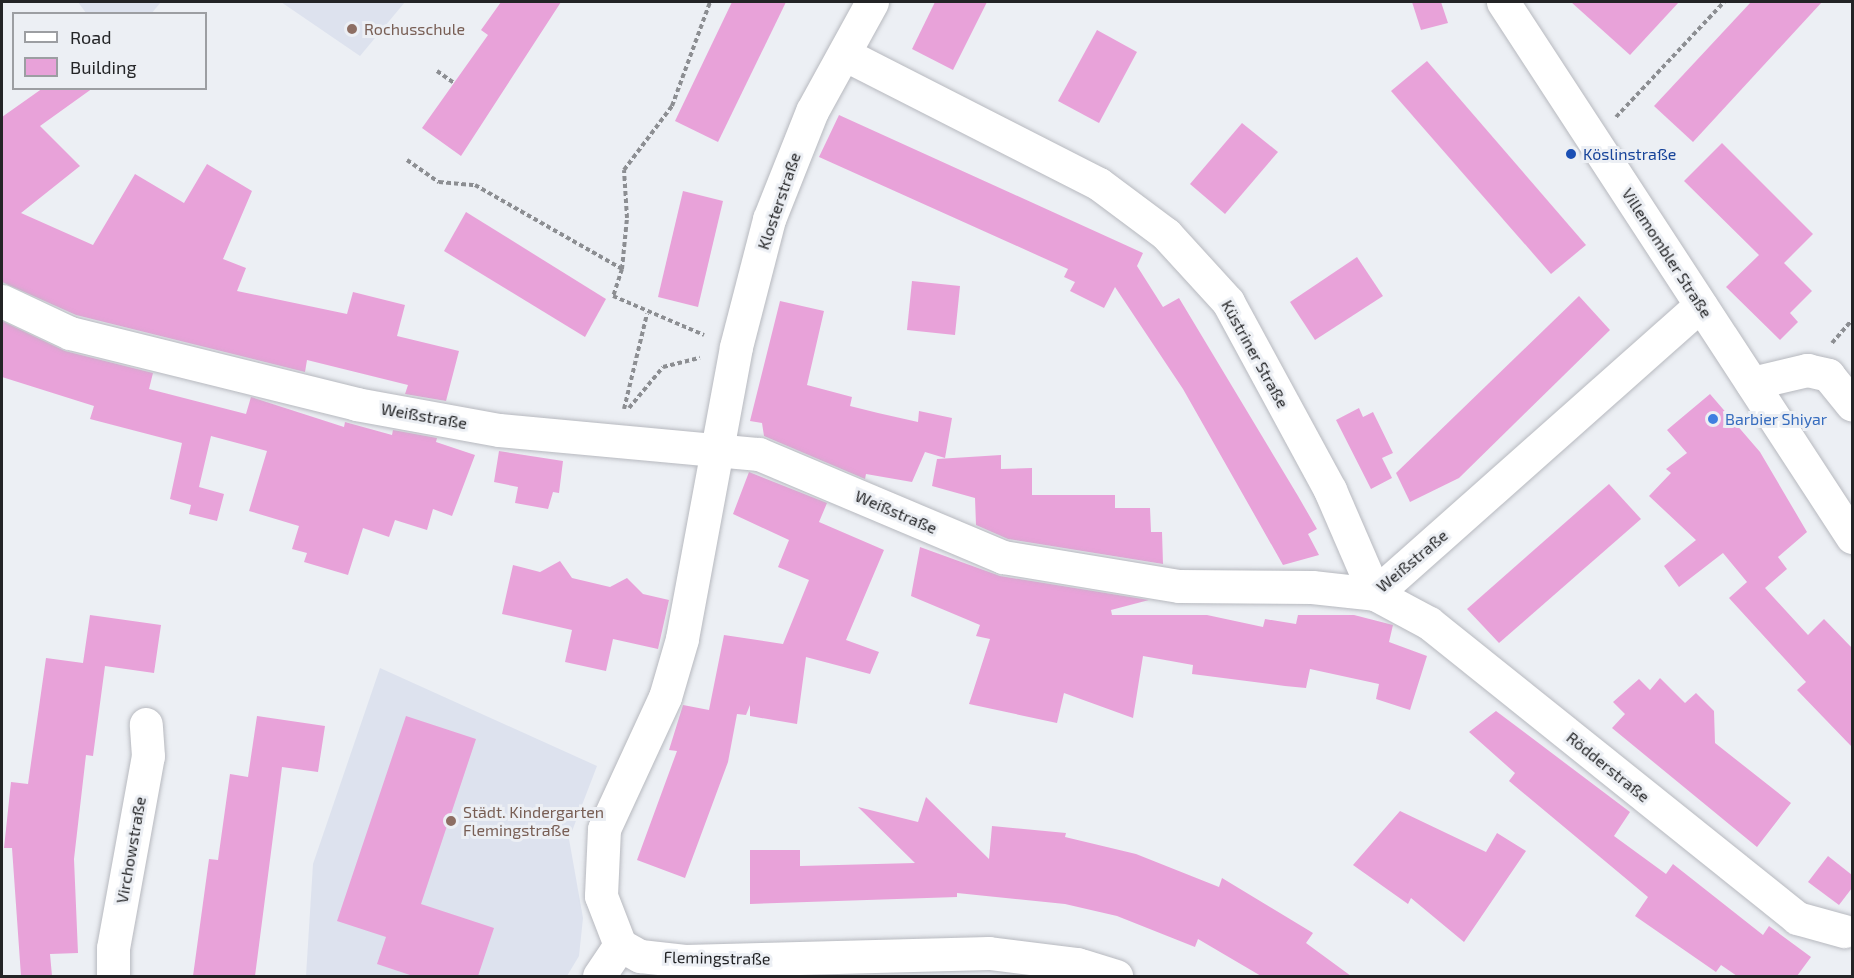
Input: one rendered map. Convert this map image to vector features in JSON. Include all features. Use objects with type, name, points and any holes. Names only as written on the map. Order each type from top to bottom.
[{"type":"street","name":"Klosterstraße","points":[[716,450],[734,355],[769,219],[812,111],[872,2]]},
{"type":"street","name":"Villemombler Straße","points":[[1503,2],[1852,537]]},
{"type":"street","name":"Küstriner Straße","points":[[844,54],[1099,184],[1166,234],[1228,302],[1330,490],[1375,594]]},
{"type":"street","name":"Weißstraße","points":[[2,301],[70,333],[356,404],[499,430],[759,454],[1003,557],[1179,586],[1312,587],[1375,594],[1701,306]]},
{"type":"street","points":[[1752,383],[1807,370],[1828,375],[1852,405]]},
{"type":"street","points":[[599,976],[620,945],[601,896],[598,859],[604,829],[665,697],[682,639],[716,450]]},
{"type":"street","name":"Rödderstraße","points":[[1375,594],[1429,623],[1797,918],[1844,931]]},
{"type":"street","name":"Virchowstraße","points":[[113,976],[113,948],[148,756],[147,724]]},
{"type":"street","name":"Flemingstraße","points":[[620,945],[640,956],[685,961],[988,953],[1077,964],[1116,976]]},
{"type":"path","points":[[710,2],[672,106],[624,170],[627,218],[622,270],[613,296],[734,355]]},
{"type":"path","points":[[1594,139],[1724,2]]},
{"type":"path","points":[[437,71],[454,83]]},
{"type":"path","points":[[407,160],[439,182],[475,185],[622,270]]},
{"type":"path","points":[[647,314],[622,415],[663,367],[699,358],[734,355]]},
{"type":"shaded area","points":[[78,2],[161,2],[153,12],[85,12]]},
{"type":"shaded area","name":"Rochusschule","points":[[281,2],[405,2],[360,56]]},
{"type":"shaded area","name":"Städt. Kindergarten Flemingstraße","points":[[380,668],[597,766],[569,839],[583,918],[579,956],[567,976],[306,976],[313,864]]},
{"type":"building","points":[[501,2],[561,2],[461,156],[422,128],[488,35],[481,30]]},
{"type":"building","points":[[732,2],[786,2],[718,142],[675,121]]},
{"type":"building","points":[[935,2],[987,2],[953,70],[912,49]]},
{"type":"building","points":[[1412,2],[1441,2],[1448,23],[1421,30]]},
{"type":"building","points":[[1571,2],[1679,2],[1630,55]]},
{"type":"building","points":[[1751,2],[1822,2],[1693,142],[1654,106]]},
{"type":"building","points":[[1097,30],[1137,52],[1099,123],[1058,101]]},
{"type":"building","points":[[1427,61],[1586,245],[1551,274],[1391,91]]},
{"type":"building","points":[[40,90],[90,90],[40,126],[80,166],[21,213],[93,245],[135,174],[184,203],[207,164],[252,191],[223,259],[246,268],[237,291],[347,314],[353,292],[405,305],[397,336],[459,351],[446,401],[405,394],[408,385],[307,360],[305,372],[76,315],[2,282],[2,117]]},
{"type":"building","points":[[839,115],[1143,253],[1137,266],[1163,307],[1179,298],[1317,529],[1308,534],[1319,555],[1283,565],[1183,389],[1115,287],[1104,308],[1070,291],[1075,282],[1064,277],[1068,269],[819,157]]},
{"type":"building","points":[[1242,123],[1278,152],[1225,214],[1190,184]]},
{"type":"building","points":[[1722,143],[1813,234],[1784,263],[1812,291],[1790,313],[1798,322],[1780,340],[1726,287],[1759,255],[1684,181]]},
{"type":"building","points":[[683,191],[723,201],[698,307],[658,297]]},
{"type":"building","points":[[466,212],[606,299],[585,337],[444,251]]},
{"type":"building","points":[[1357,257],[1383,296],[1315,340],[1290,302]]},
{"type":"building","points":[[912,281],[960,286],[955,335],[907,330]]},
{"type":"building","points":[[1579,296],[1610,330],[1459,478],[1410,502],[1396,473]]},
{"type":"building","points":[[780,301],[824,311],[807,385],[852,397],[850,406],[878,413],[918,422],[919,411],[952,418],[945,458],[925,452],[912,482],[866,474],[865,479],[764,436],[762,423],[750,421]]},
{"type":"building","points":[[2,321],[65,351],[153,373],[149,389],[246,414],[251,397],[344,427],[345,422],[392,435],[393,430],[437,438],[436,442],[475,455],[452,516],[433,509],[427,530],[395,520],[389,537],[363,528],[348,575],[304,562],[307,553],[292,549],[299,526],[249,511],[267,451],[211,436],[199,487],[224,494],[217,521],[189,514],[191,505],[170,499],[182,443],[90,419],[94,406],[2,377]]},
{"type":"building","points":[[1710,394],[1760,452],[1807,532],[1778,557],[1787,569],[1765,588],[1808,635],[1824,619],[1852,648],[1852,747],[1797,690],[1806,682],[1729,598],[1747,582],[1723,553],[1679,587],[1664,566],[1696,540],[1649,496],[1671,473],[1666,469],[1687,453],[1667,430]]},
{"type":"building","points":[[1359,408],[1363,417],[1373,412],[1393,453],[1382,458],[1392,478],[1371,489],[1336,420]]},
{"type":"building","points":[[499,451],[563,461],[559,493],[553,492],[548,509],[515,503],[518,487],[494,482]]},
{"type":"building","points":[[1001,455],[1001,469],[1032,468],[1032,495],[1115,495],[1115,508],[1150,508],[1151,532],[1162,532],[1163,564],[1008,539],[976,525],[975,498],[932,486],[937,459]]},
{"type":"building","points":[[749,472],[827,503],[819,522],[884,550],[846,640],[879,652],[870,674],[806,657],[797,724],[750,716],[750,705],[746,715],[737,714],[728,762],[685,878],[637,860],[677,751],[669,750],[683,705],[709,710],[724,635],[783,644],[809,580],[778,567],[789,540],[733,514]]},
{"type":"building","points":[[1609,484],[1641,519],[1499,643],[1467,609]]},
{"type":"building","points":[[920,547],[1000,576],[1149,600],[1111,610],[1112,615],[1207,615],[1263,627],[1265,619],[1296,624],[1298,615],[1354,615],[1393,625],[1389,642],[1427,656],[1410,710],[1376,699],[1379,684],[1310,669],[1306,688],[1192,674],[1193,665],[1143,656],[1133,718],[1064,693],[1057,723],[969,704],[990,639],[976,636],[980,625],[911,596]]},
{"type":"building","points":[[560,561],[572,578],[610,587],[627,578],[643,594],[669,600],[658,649],[613,639],[606,671],[565,662],[572,630],[502,614],[513,565],[540,572]]},
{"type":"building","points":[[90,615],[161,625],[154,673],[105,666],[93,756],[86,755],[74,859],[78,953],[50,954],[52,976],[21,976],[12,848],[4,848],[11,782],[28,784],[46,658],[83,663]]},
{"type":"building","points":[[1660,678],[1685,703],[1696,693],[1714,711],[1715,743],[1791,803],[1757,847],[1612,728],[1625,714],[1613,702],[1639,679],[1650,690]]},
{"type":"building","points":[[1496,711],[1630,812],[1614,836],[1666,874],[1673,864],[1763,935],[1769,926],[1811,957],[1797,976],[1737,976],[1721,965],[1716,972],[1635,916],[1648,897],[1509,781],[1515,773],[1469,732]]},
{"type":"building","points":[[257,716],[325,726],[318,772],[282,767],[255,976],[193,976],[209,859],[218,860],[230,774],[248,777]]},
{"type":"building","points":[[406,716],[476,739],[421,904],[494,928],[478,976],[413,976],[377,964],[386,937],[337,921]]},
{"type":"building","points":[[926,797],[989,859],[992,826],[1066,833],[1065,837],[1136,854],[1219,887],[1222,878],[1313,933],[1306,943],[1351,976],[1261,976],[1198,939],[1195,947],[1117,916],[1065,904],[957,893],[957,897],[750,904],[750,850],[800,850],[800,866],[915,863],[858,807],[918,822]]},
{"type":"building","points":[[1400,811],[1486,852],[1497,833],[1526,851],[1464,942],[1411,898],[1408,904],[1353,865]]},
{"type":"building","points":[[1828,856],[1852,875],[1852,888],[1839,905],[1808,882]]},
{"type":"place","name":"Rochusschule","points":[[352,29]]},
{"type":"place","name":"Köslinstraße","points":[[1571,154]]},
{"type":"place","name":"Barbier Shiyar","points":[[1713,419]]},
{"type":"place","name":"Städt. Kindergarten Flemingstraße","points":[[451,821]]}]
